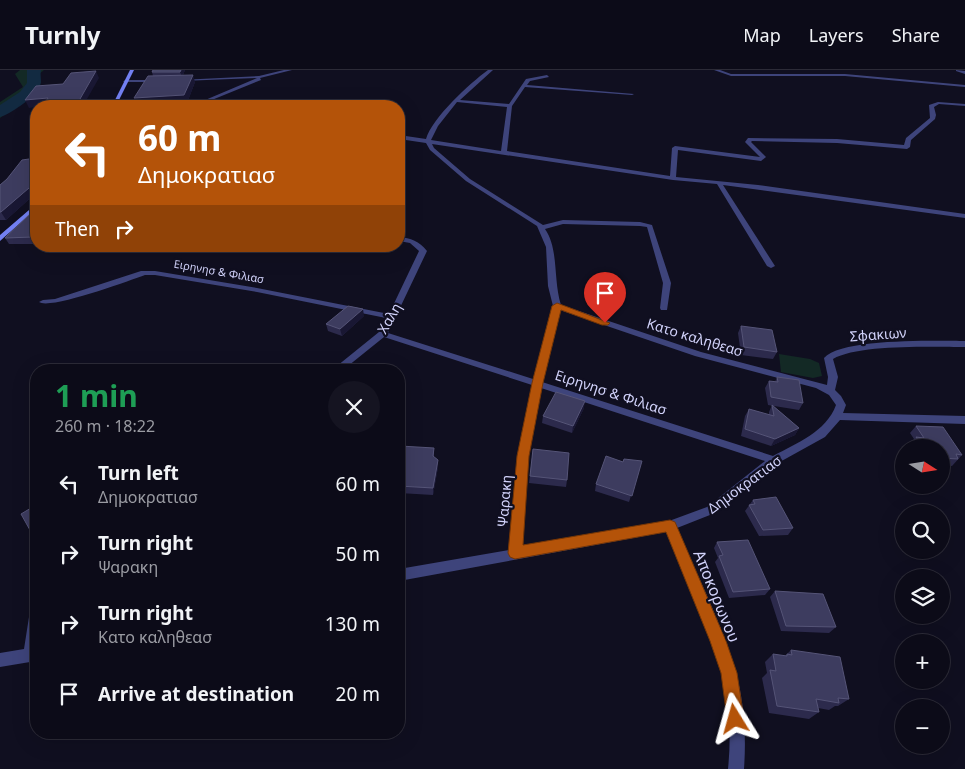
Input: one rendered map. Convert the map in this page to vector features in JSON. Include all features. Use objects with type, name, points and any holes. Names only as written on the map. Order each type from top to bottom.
[{"type":"main road","points":[[117,100],[132,70]]},
{"type":"main road","points":[[0,239],[30,212]]},
{"type":"street","points":[[208,100],[267,76],[290,70]]},
{"type":"street","points":[[491,70],[472,84],[457,101],[430,133],[428,142],[432,149],[468,180],[542,228],[547,235],[552,257],[552,286],[557,306]]},
{"type":"street","points":[[716,70],[731,75],[845,75],[965,86]]},
{"type":"street","points":[[958,70],[965,73]]},
{"type":"street","points":[[179,80],[267,76]]},
{"type":"street","points":[[504,153],[510,106],[532,78],[548,76]]},
{"type":"street","points":[[125,81],[161,81]]},
{"type":"street","points":[[524,86],[632,94]]},
{"type":"street","points":[[457,101],[510,106]]},
{"type":"street","points":[[673,178],[675,148],[760,159],[763,157],[748,142],[750,139],[837,141],[907,147],[908,139],[912,134],[932,119],[931,106],[938,103],[965,105]]},
{"type":"street","points":[[405,138],[673,178],[965,216]]},
{"type":"street","points":[[719,183],[770,266]]},
{"type":"street","points":[[542,228],[564,222],[640,224],[650,226],[667,283],[664,308]]},
{"type":"street","name":"Χαλη","points":[[345,364],[383,334],[392,317],[423,251],[419,244],[405,240]]},
{"type":"street","name":"Ειρηνησ & Φιλιασ","points":[[43,302],[56,301],[144,273],[155,273],[257,290],[392,317]]},
{"type":"street","name":"Ψαρακη","points":[[515,553],[523,456],[537,383],[557,306]]},
{"type":"street","name":"Κατο καληθεασ","points":[[557,306],[698,354],[828,390]]},
{"type":"street","name":"Ειρηνησ & Φιλιασ","points":[[383,334],[774,460]]},
{"type":"street","name":"Σφακιων","points":[[828,390],[833,378],[828,358],[831,354],[842,350],[879,346],[965,344]]},
{"type":"street","points":[[828,390],[839,398],[841,405],[837,416],[965,420]]},
{"type":"street","name":"Δημοκρατιασ","points":[[405,574],[670,526],[711,510],[774,460],[821,434],[837,416]]},
{"type":"street","name":"Αποκορωνου","points":[[670,526],[718,641],[729,673],[735,719],[736,769]]},
{"type":"street","points":[[0,660],[30,655]]},
{"type":"green space","points":[[20,70],[44,70],[38,75],[41,82],[34,93],[0,118],[0,102],[23,87],[15,74]]},
{"type":"green space","points":[[779,354],[810,359],[819,363],[822,376],[813,378],[781,372]]},
{"type":"building","points":[[153,70],[181,70],[180,72],[152,72]]},
{"type":"building","points":[[96,71],[79,100],[47,100],[48,98],[25,100],[36,86],[63,84],[71,73]]},
{"type":"building","points":[[193,75],[184,95],[134,98],[148,76]]},
{"type":"building","points":[[30,159],[30,187],[0,212],[0,185],[22,160]]},
{"type":"building","points":[[30,214],[30,237],[5,238]]},
{"type":"building","points":[[348,306],[363,309],[340,329],[326,324]]},
{"type":"building","points":[[741,326],[772,330],[777,352],[744,347]]},
{"type":"building","points":[[777,377],[799,380],[803,403],[771,397],[769,381],[778,382]]},
{"type":"building","points":[[556,392],[585,401],[573,426],[543,416]]},
{"type":"building","points":[[772,405],[799,428],[775,439],[745,429],[749,409],[774,416]]},
{"type":"building","points":[[916,426],[943,427],[962,455],[956,454],[958,459],[950,459],[950,439],[917,439],[916,437],[924,438]]},
{"type":"building","points":[[405,446],[434,448],[433,456],[438,460],[433,488],[405,486]]},
{"type":"building","points":[[533,449],[569,453],[567,480],[530,476]]},
{"type":"building","points":[[606,456],[623,462],[624,459],[642,461],[632,496],[596,484]]},
{"type":"building","points":[[776,497],[793,528],[763,530],[749,505],[755,504],[753,500]]},
{"type":"building","points":[[30,509],[30,530],[21,514]]},
{"type":"building","points":[[748,540],[770,589],[733,592],[719,556],[723,555],[717,542]]},
{"type":"building","points":[[775,591],[823,594],[836,627],[786,626]]},
{"type":"building","points":[[791,650],[840,657],[849,699],[838,698],[839,703],[816,699],[819,712],[777,706],[770,670],[776,671],[773,654],[792,655]]},
{"type":"waterway","points":[[0,112],[25,95],[34,83],[34,70]]},
{"type":"route","points":[[605,323],[557,306],[537,383],[523,456],[515,553],[670,526],[718,641],[729,673],[735,719]]}]
